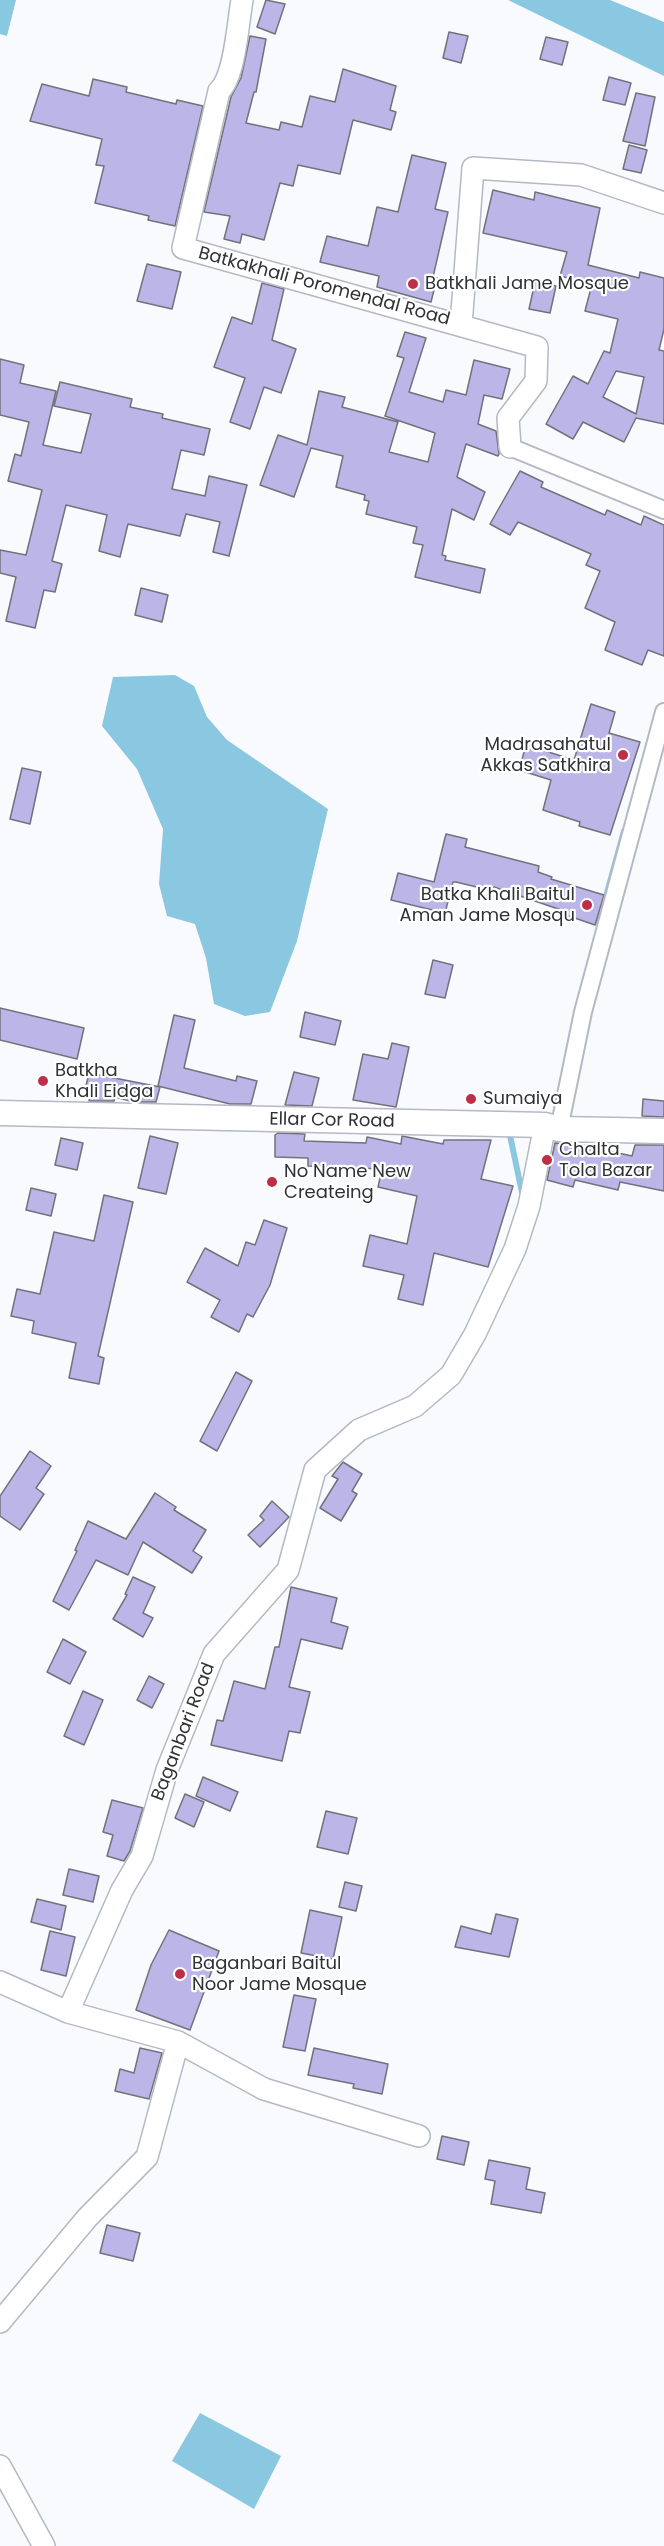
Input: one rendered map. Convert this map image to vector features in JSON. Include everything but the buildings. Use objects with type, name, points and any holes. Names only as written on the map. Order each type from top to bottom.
[{"type":"main road","name":"Ellar Cor Road","points":[[0,1113],[664,1131]]},
{"type":"street","name":"Batkakhali Poromendal Road","points":[[242,0],[230,67],[226,82],[219,92],[183,248],[537,347],[536,381],[508,418],[510,447]]},
{"type":"street","points":[[461,325],[473,168],[580,175],[664,203]]},
{"type":"street","points":[[510,447],[664,510]]},
{"type":"street","points":[[552,1127],[664,712]]},
{"type":"street","name":"Baganbari Road","points":[[68,2012],[122,1890],[142,1856],[167,1770],[214,1654],[288,1570],[315,1470],[359,1430],[416,1406],[451,1375],[475,1334],[515,1249],[552,1127]]},
{"type":"street","points":[[0,1982],[68,2012],[178,2042],[264,2089],[419,2136]]},
{"type":"street","points":[[0,2322],[87,2218],[147,2157],[178,2042]]},
{"type":"street","points":[[0,2466],[45,2546]]},
{"type":"water","points":[[0,0],[16,0],[7,36],[0,34]]},
{"type":"water","points":[[508,0],[610,0],[664,22],[664,76]]},
{"type":"water","points":[[175,675],[194,686],[207,717],[227,740],[328,809],[297,941],[270,1012],[245,1016],[214,1004],[206,958],[195,924],[167,916],[159,884],[163,829],[137,769],[102,726],[113,677]]},
{"type":"water","points":[[200,2413],[281,2456],[254,2509],[172,2461]]},
{"type":"waterway","points":[[599,922],[624,831]]},
{"type":"waterway","points":[[509,1131],[523,1197]]},
{"type":"place","name":"Batkhali Jame Mosque","points":[[413,284]]},
{"type":"place","name":"Madrasahatul Akkas Satkhira","points":[[623,755]]},
{"type":"place","name":"Batka Khali Baitul Aman Jame Mosqu","points":[[587,905]]},
{"type":"place","name":"Batkha Khali Eidga","points":[[43,1081]]},
{"type":"place","name":"Sumaiya","points":[[471,1099]]},
{"type":"place","name":"Chalta Tola Bazar","points":[[547,1160]]},
{"type":"place","name":"No Name New Createing","points":[[272,1182]]},
{"type":"place","name":"Baganbari Baitul Noor Jame Mosque","points":[[180,1974]]}]
